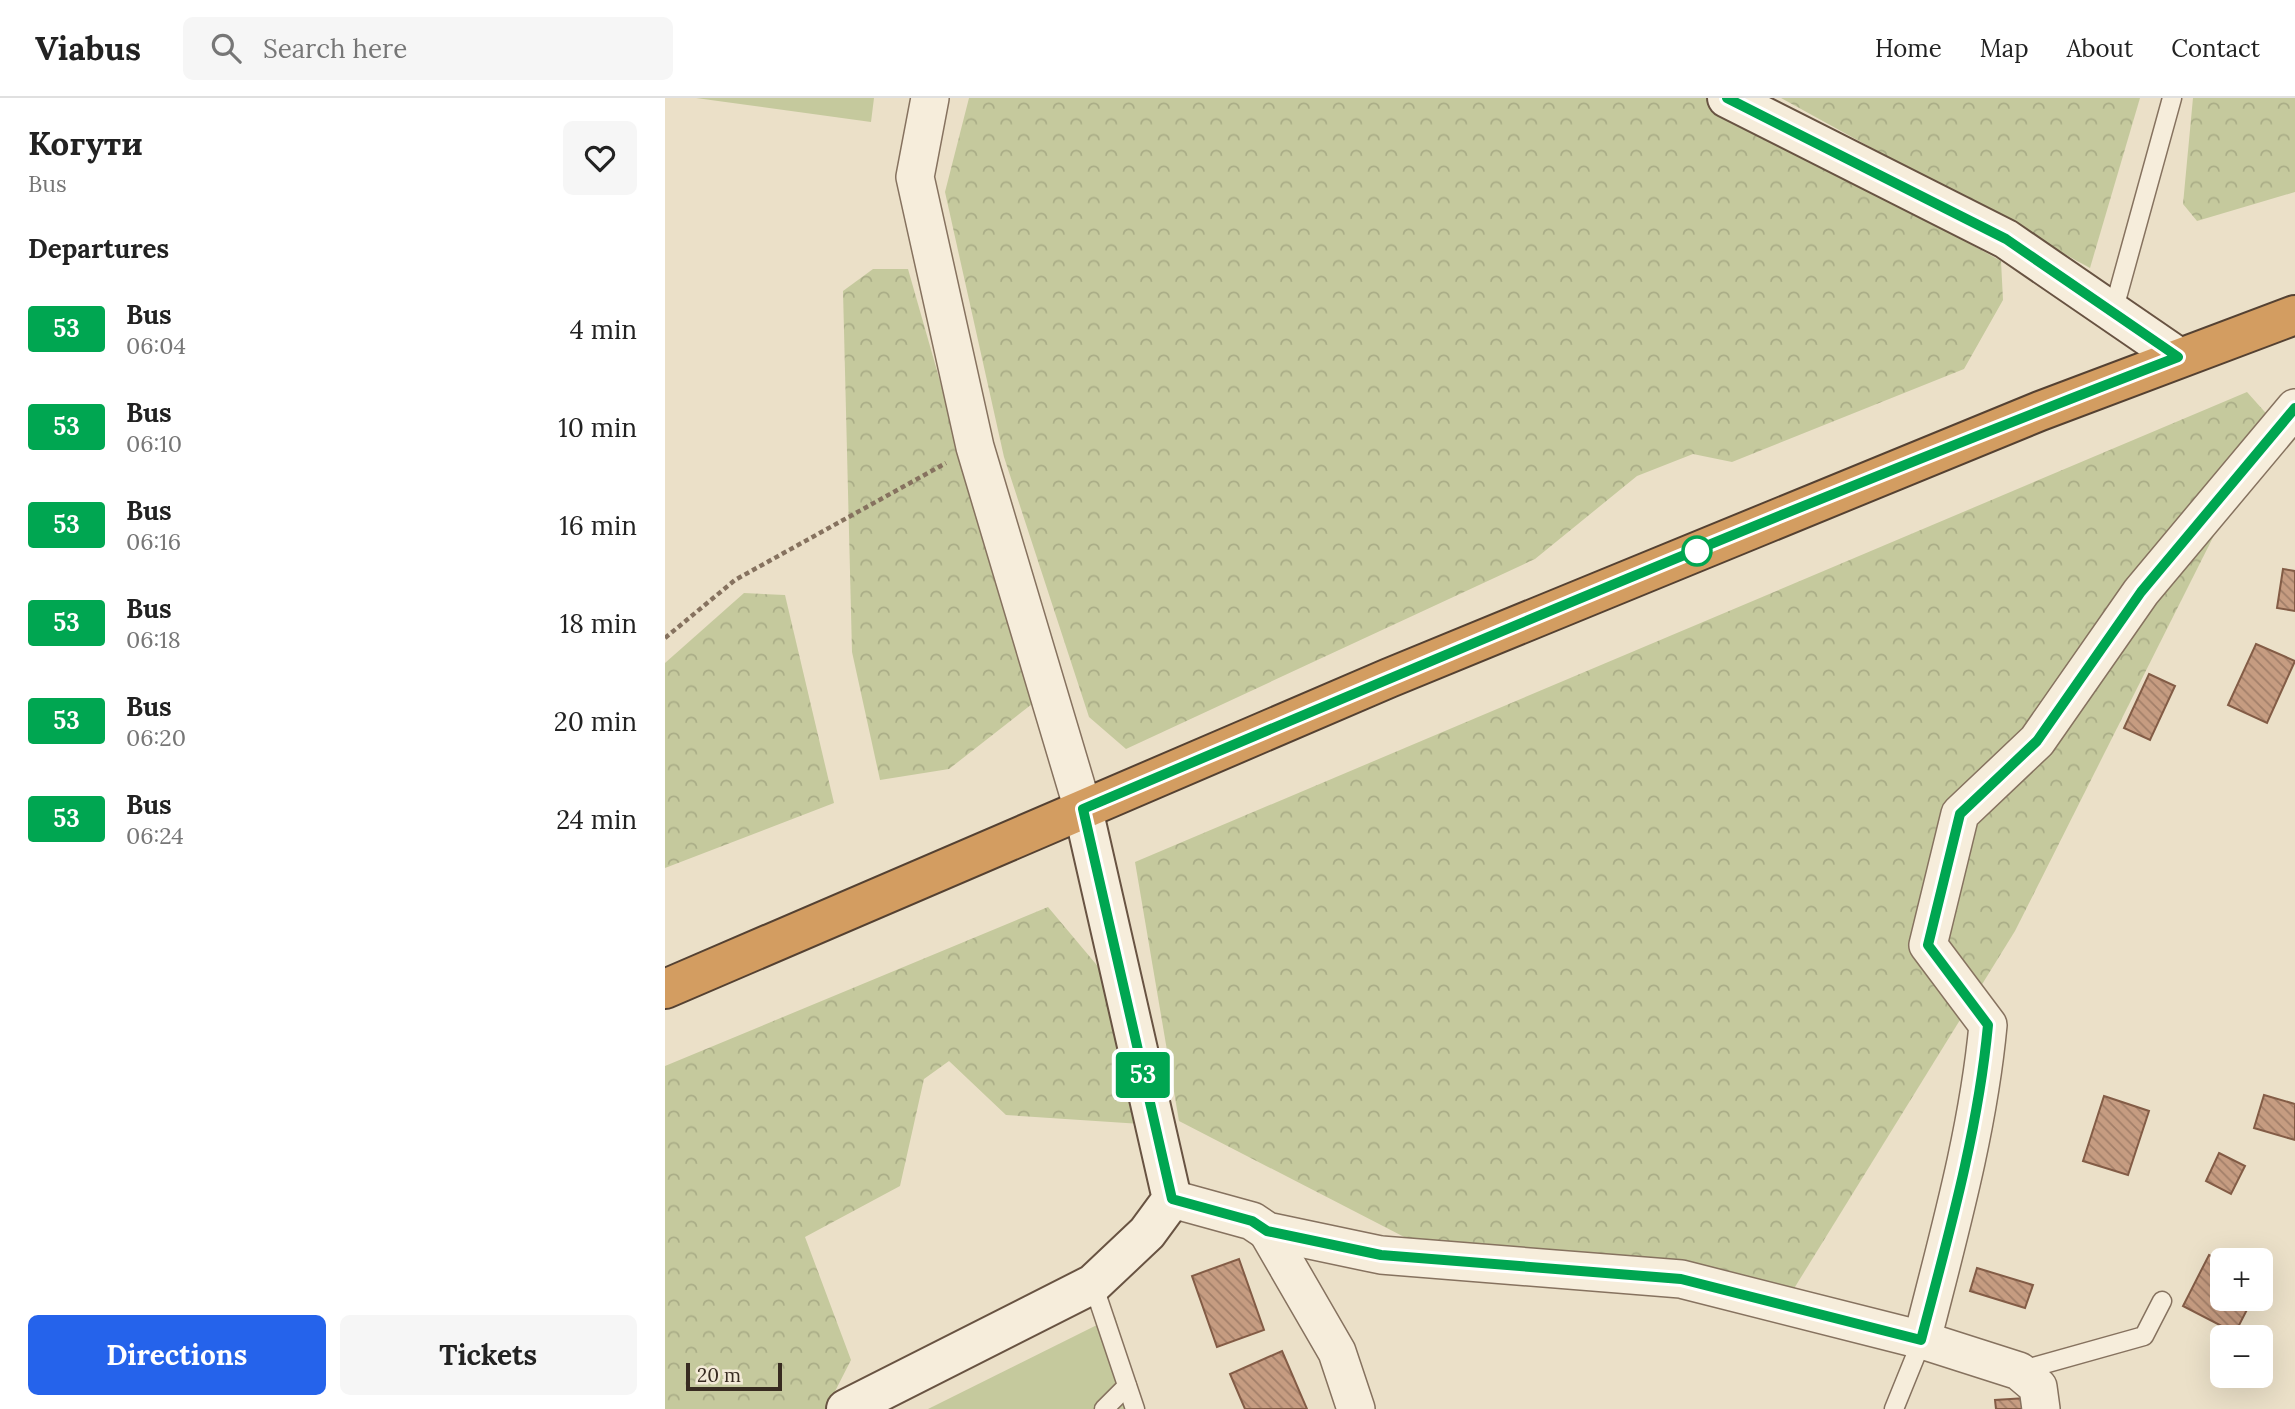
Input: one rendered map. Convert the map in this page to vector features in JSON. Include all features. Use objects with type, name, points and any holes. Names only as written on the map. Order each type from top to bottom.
[{"type":"highway","points":[[665,989],[1389,678],[2040,411],[2178,357],[2293,320]]},
{"type":"street","points":[[930,98],[915,177],[975,447],[1083,809],[1172,1199]]},
{"type":"street","points":[[1727,98],[2006,239],[2178,357]]},
{"type":"street","points":[[1921,1340],[1959,1192],[1984,1065],[1988,1025],[1928,945],[1960,814],[2037,741],[2141,592],[2295,408]]},
{"type":"street","points":[[1172,1199],[1252,1221],[1267,1231],[1381,1255],[1681,1279],[1921,1340],[2019,1371],[2038,1387],[2041,1409]]},
{"type":"street","points":[[846,1409],[1093,1284],[1146,1233],[1172,1199]]},
{"type":"street","points":[[1267,1231],[1337,1352],[1356,1409]]},
{"type":"lane","points":[[2113,312],[2172,98]]},
{"type":"lane","points":[[1093,1284],[1135,1409]]},
{"type":"lane","points":[[2019,1371],[2144,1336],[2162,1301]]},
{"type":"lane","points":[[1894,1409],[1921,1340]]},
{"type":"lane","points":[[1104,1409],[1127,1386]]},
{"type":"path","points":[[665,638],[735,580],[975,447]]},
{"type":"green space","points":[[696,98],[874,98],[871,122]]},
{"type":"green space","points":[[969,98],[1706,98],[2001,261],[2003,300],[1964,369],[1732,462],[1693,454],[1637,476],[1535,559],[1126,749],[1089,717],[1004,457],[945,192]]},
{"type":"green space","points":[[1781,98],[2140,98],[2090,268]]},
{"type":"green space","points":[[2193,98],[2295,98],[2295,192],[2197,221],[2183,204]]},
{"type":"green space","points":[[873,269],[908,269],[1032,704],[949,769],[880,780],[852,652],[843,291]]},
{"type":"green space","points":[[2247,392],[2272,420],[2015,931],[1790,1295],[1445,1258],[1179,1121],[1135,862]]},
{"type":"green space","points":[[744,593],[785,595],[834,803],[665,868],[665,663]]},
{"type":"green space","points":[[1048,907],[1106,976],[1141,1124],[1006,1115],[949,1061],[924,1079],[900,1186],[805,1237],[851,1360],[826,1409],[665,1409],[665,1066]]},
{"type":"green space","points":[[1115,1316],[1141,1409],[928,1409]]},
{"type":"building","points":[[2283,569],[2295,571],[2295,611],[2277,608]]},
{"type":"building","points":[[2256,644],[2295,661],[2267,723],[2228,705]]},
{"type":"building","points":[[2149,674],[2175,686],[2150,740],[2124,728]]},
{"type":"building","points":[[2264,1095],[2295,1104],[2295,1140],[2254,1128]]},
{"type":"building","points":[[2104,1096],[2149,1111],[2128,1175],[2083,1161]]},
{"type":"building","points":[[2219,1153],[2245,1166],[2231,1194],[2206,1181]]},
{"type":"building","points":[[2209,1255],[2210,1311],[2246,1311],[2239,1325],[2220,1325],[2183,1306]]},
{"type":"building","points":[[1239,1259],[1264,1330],[1217,1347],[1192,1276]]},
{"type":"building","points":[[1977,1268],[2033,1285],[2025,1308],[1970,1291]]},
{"type":"building","points":[[1282,1351],[1307,1409],[1245,1409],[1230,1374]]},
{"type":"building","points":[[2026,1398],[2027,1409],[1996,1409],[1995,1400]]},
{"type":"bus line","name":"53","points":[[1727,98],[2006,239],[2178,357],[1389,678],[1083,809],[1172,1199],[1252,1221],[1267,1231],[1381,1255],[1681,1279],[1921,1340],[1959,1192],[1984,1065],[1988,1025],[1928,945],[1960,814],[2037,741],[2141,592],[2295,408]]}]
